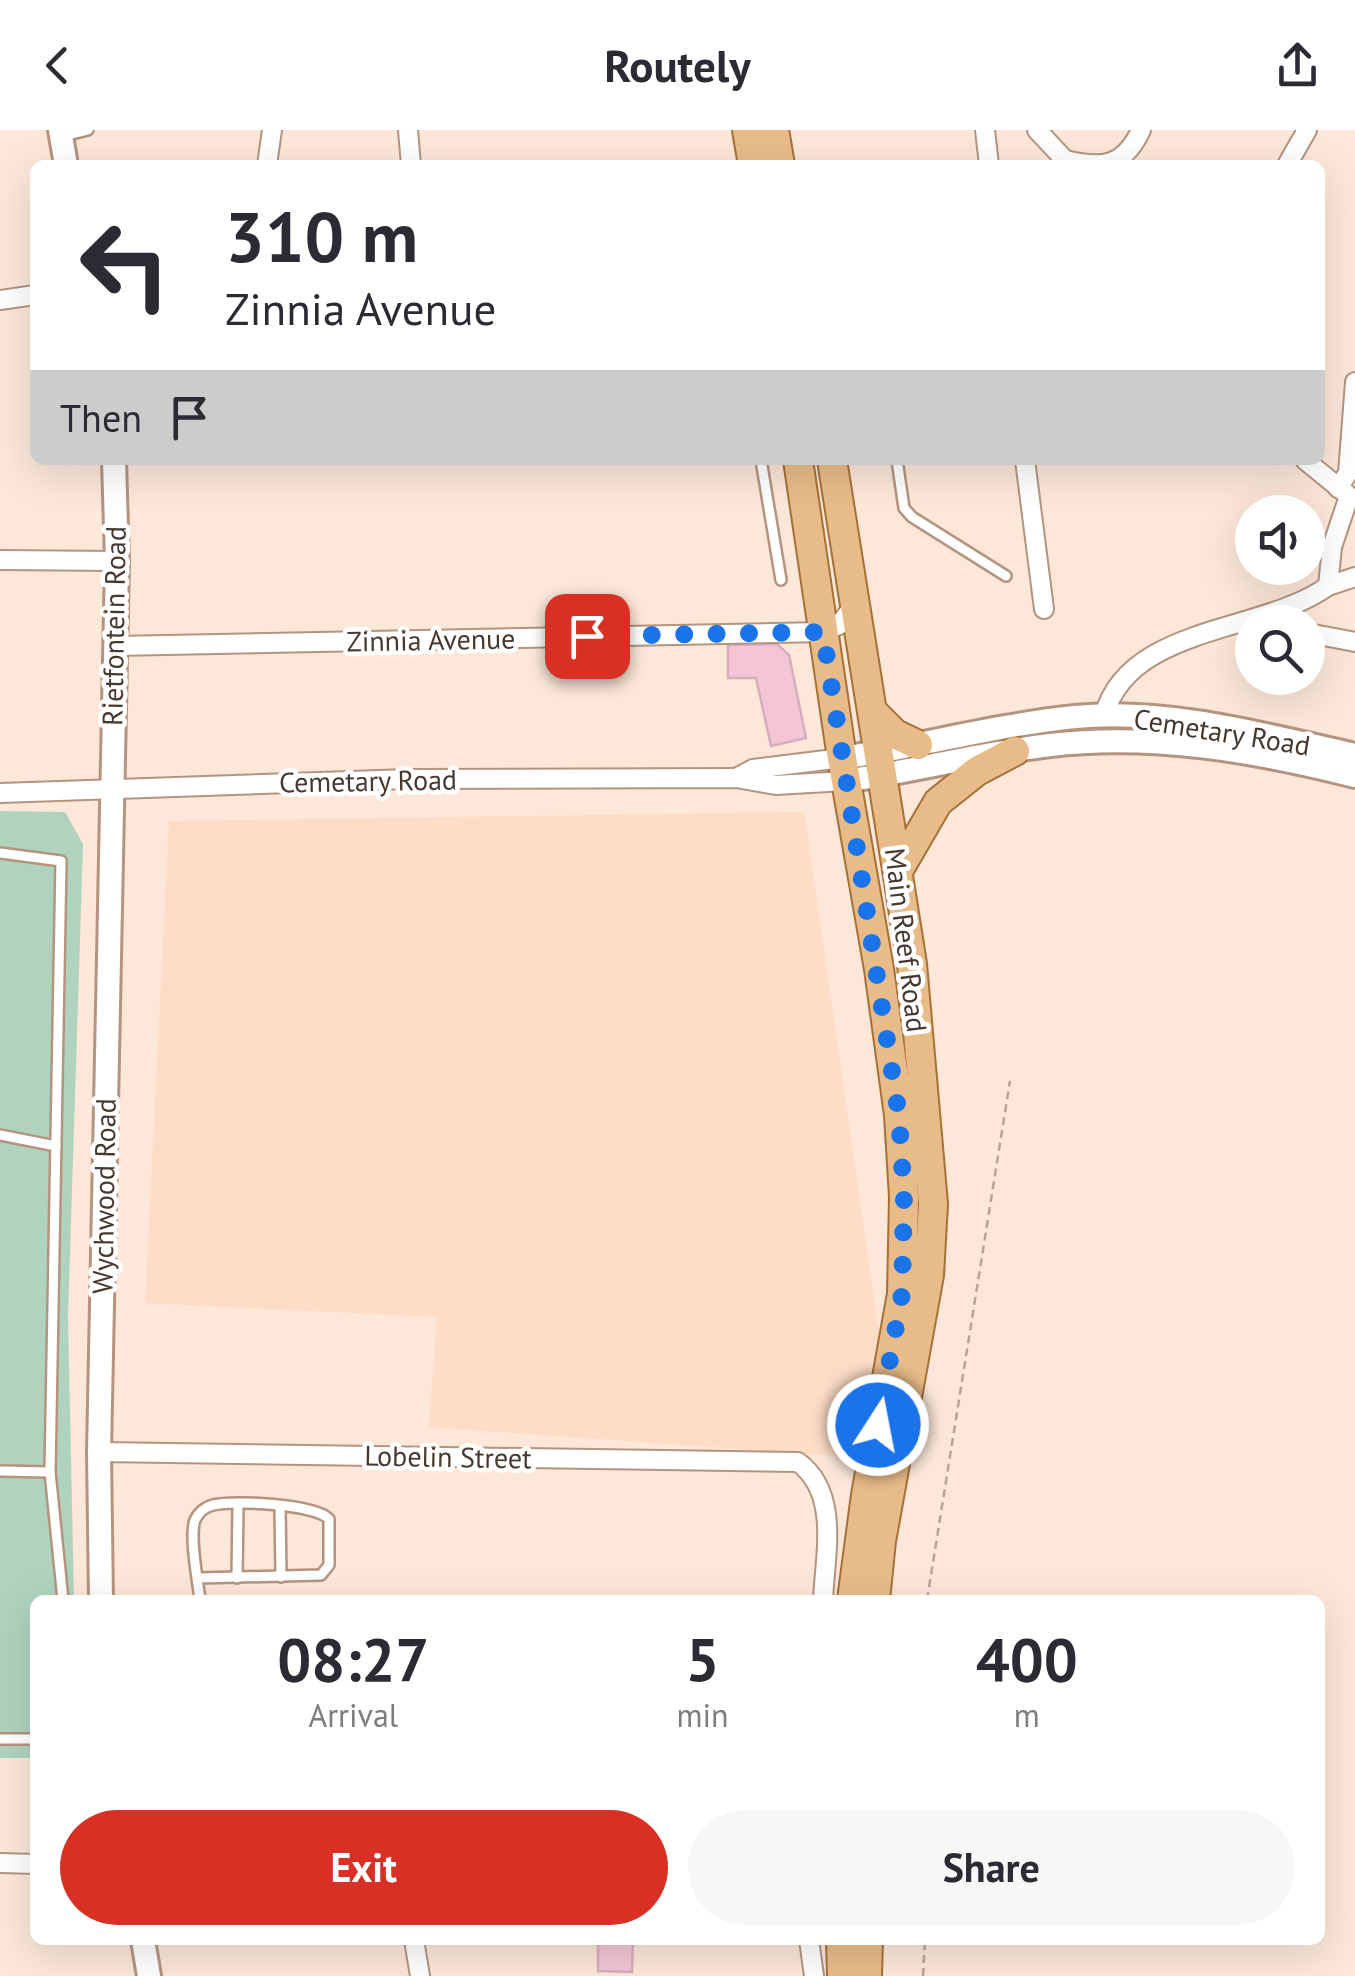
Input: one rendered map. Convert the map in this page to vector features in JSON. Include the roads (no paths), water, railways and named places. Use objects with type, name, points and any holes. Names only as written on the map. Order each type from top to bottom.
[{"type":"main road","points":[[747,130],[752,160]]},
{"type":"main road","points":[[774,130],[779,160]]},
{"type":"main road","name":"Main Reef Road","points":[[799,465],[899,1116],[905,1241],[902,1294],[866,1495],[853,1595]]},
{"type":"main road","name":"Main Reef Road","points":[[833,465],[907,929],[933,1204],[930,1275],[875,1595]]},
{"type":"main road","points":[[875,714],[895,734],[918,745]]},
{"type":"main road","points":[[898,871],[938,802],[976,771],[1015,751]]},
{"type":"main road","points":[[872,934],[907,929]]},
{"type":"main road","points":[[842,1945],[842,1976]]},
{"type":"main road","points":[[867,1976],[868,1945]]},
{"type":"street","points":[[267,160],[272,130]]},
{"type":"street","points":[[408,130],[411,160]]},
{"type":"street","points":[[986,130],[989,160]]},
{"type":"street","points":[[1037,130],[1065,160]]},
{"type":"street","points":[[1116,160],[1126,156],[1140,130]]},
{"type":"street","points":[[1290,160],[1307,130]]},
{"type":"street","points":[[61,133],[65,160]]},
{"type":"street","points":[[0,300],[30,296]]},
{"type":"street","points":[[1328,586],[1332,547],[1348,492],[1355,382]]},
{"type":"street","name":"Rietfontein Road","points":[[112,792],[117,560],[114,465]]},
{"type":"street","points":[[1026,465],[1044,609]]},
{"type":"street","points":[[1312,465],[1348,492]]},
{"type":"street","points":[[0,560],[117,560]]},
{"type":"street","points":[[1295,605],[1355,576]]},
{"type":"street","points":[[823,632],[838,625],[856,603]]},
{"type":"street","points":[[1104,716],[1120,683],[1152,658],[1222,626],[1235,624]]},
{"type":"street","name":"Zinnia Avenue","points":[[115,646],[823,632]]},
{"type":"street","points":[[1325,636],[1355,642]]},
{"type":"street","name":"Cemetary Road","points":[[881,764],[918,745],[1046,721],[1104,716],[1210,725],[1355,755]]},
{"type":"street","name":"Cemetary Road","points":[[0,794],[371,780],[736,778],[753,769],[778,764],[843,769],[1101,741],[1160,742],[1241,751],[1355,776]]},
{"type":"street","name":"Wychwood Road","points":[[101,1595],[99,1452],[112,792]]},
{"type":"street","name":"Lobelin Street","points":[[99,1452],[798,1462],[817,1480],[826,1506],[823,1595]]},
{"type":"street","points":[[0,1863],[30,1864]]},
{"type":"street","points":[[145,1945],[149,1976]]},
{"type":"street","points":[[415,1945],[420,1976]]},
{"type":"street","points":[[809,1945],[814,1976]]},
{"type":"lane","points":[[61,133],[88,130]]},
{"type":"lane","points":[[762,465],[782,580]]},
{"type":"lane","points":[[898,465],[902,498],[912,517],[1006,576]]},
{"type":"lane","points":[[0,854],[61,861],[50,1472],[62,1595]]},
{"type":"lane","points":[[0,1135],[56,1146]]},
{"type":"lane","points":[[0,1471],[50,1472]]},
{"type":"lane","points":[[198,1578],[313,1576],[326,1572],[329,1519],[318,1510],[214,1504],[196,1518],[198,1578],[200,1595]]},
{"type":"lane","points":[[237,1578],[238,1505]]},
{"type":"lane","points":[[280,1506],[281,1576]]},
{"type":"lane","points":[[0,1739],[30,1739]]}]
